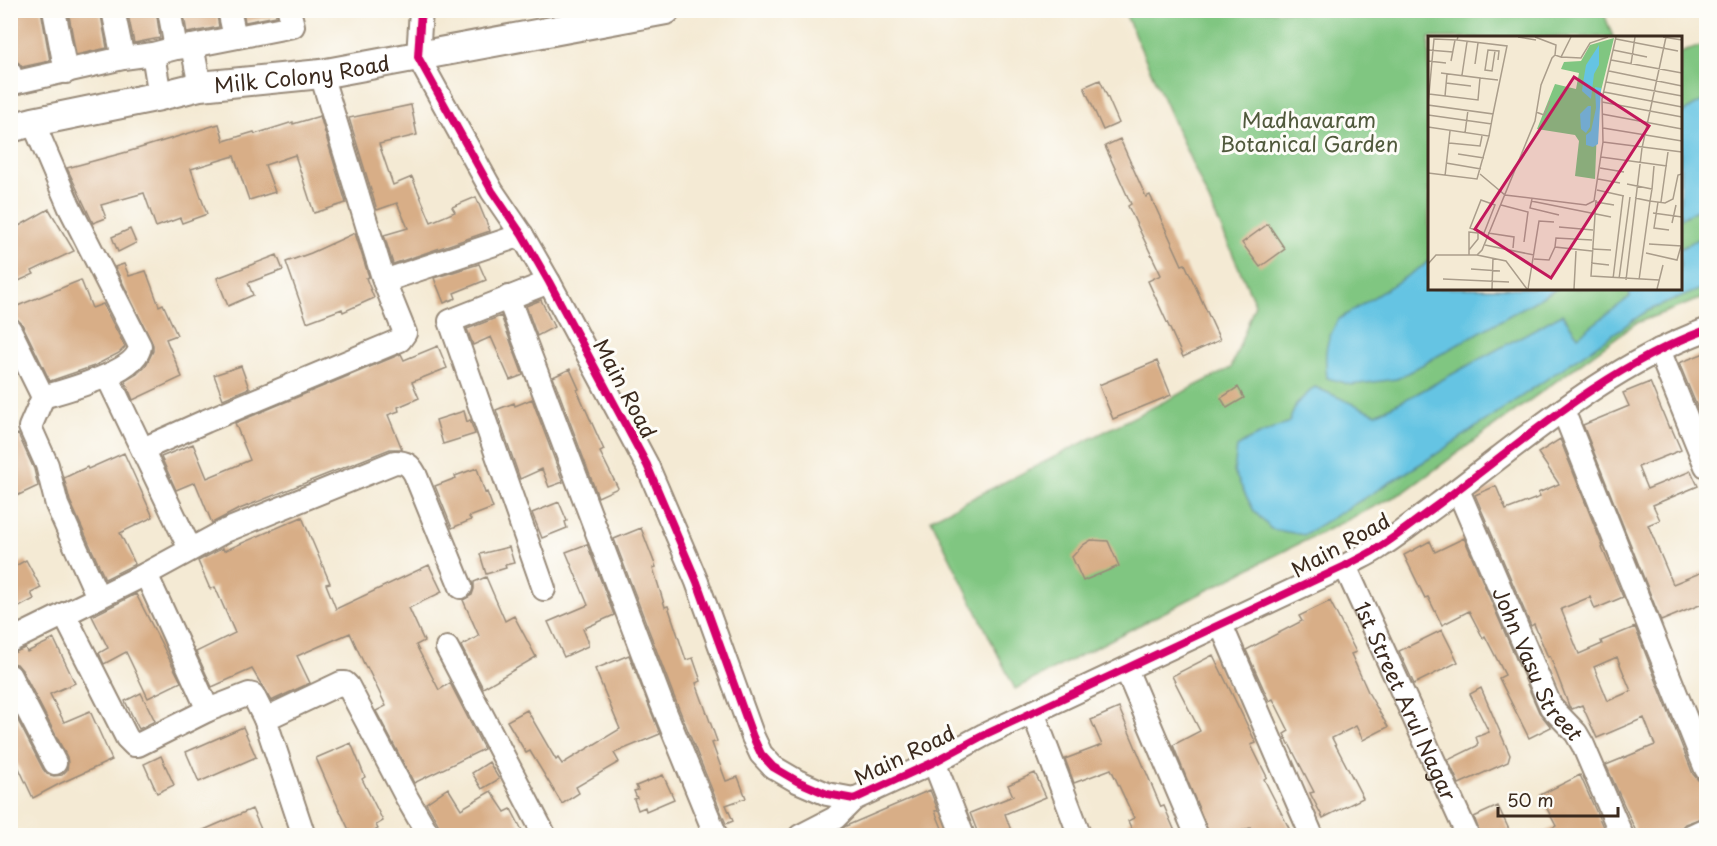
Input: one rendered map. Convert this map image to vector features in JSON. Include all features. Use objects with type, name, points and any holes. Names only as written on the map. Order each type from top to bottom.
[{"type":"main road","name":"Milk Colony Road","points":[[22,125],[200,86],[321,74],[666,10]]},
{"type":"street","points":[[54,10],[66,72]]},
{"type":"street","points":[[113,10],[123,58]]},
{"type":"street","points":[[169,10],[200,86]]},
{"type":"street","points":[[230,10],[235,38]]},
{"type":"street","points":[[10,73],[13,82],[123,58],[293,26],[290,10]]},
{"type":"street","points":[[418,57],[421,10]]},
{"type":"street","points":[[153,54],[160,96]]},
{"type":"street","name":"Main Road","points":[[418,57],[492,191],[522,235],[549,282],[646,465],[697,582],[761,754],[773,767],[827,794],[854,799],[934,762],[984,735],[1345,566],[1382,546],[1598,385],[1659,350],[1707,330]]},
{"type":"street","points":[[142,449],[403,338],[404,329],[384,280],[321,74]]},
{"type":"street","points":[[22,125],[69,206],[140,346],[140,351],[134,359],[106,376],[43,397],[30,427],[47,465],[57,505],[98,597]]},
{"type":"street","points":[[384,280],[522,235]]},
{"type":"street","points":[[544,589],[450,321],[549,282]]},
{"type":"street","points":[[508,297],[660,699],[716,836]]},
{"type":"street","points":[[10,330],[43,397]]},
{"type":"street","points":[[1659,350],[1707,466]]},
{"type":"street","points":[[106,376],[190,549]]},
{"type":"street","points":[[1563,410],[1707,769]]},
{"type":"street","points":[[10,641],[247,521],[395,462],[411,467],[415,474],[460,587]]},
{"type":"street","name":"John Vasu Street","points":[[1458,490],[1551,707],[1576,733],[1622,836]]},
{"type":"street","name":"1st Street Arul Nagar","points":[[1345,566],[1468,836]]},
{"type":"street","points":[[146,574],[208,710]]},
{"type":"street","points":[[64,614],[130,742],[134,745],[208,710],[253,695],[265,719],[304,836]]},
{"type":"street","points":[[1221,625],[1312,836]]},
{"type":"street","points":[[447,648],[546,836]]},
{"type":"street","points":[[1126,669],[1197,836]]},
{"type":"street","points":[[10,676],[56,763]]},
{"type":"street","points":[[265,719],[337,683],[345,683],[429,836]]},
{"type":"street","points":[[1033,712],[1080,836]]},
{"type":"street","points":[[934,762],[963,836]]},
{"type":"street","points":[[800,836],[838,827],[854,799]]},
{"type":"street","points":[[1691,836],[1707,829]]},
{"type":"green space","name":"Madhavaram Botanical Garden","points":[[1124,11],[1603,11],[1613,36],[1428,36],[1428,290],[1681,290],[1681,53],[1706,44],[1706,297],[1636,323],[1404,492],[1015,689],[931,519],[1231,368],[1255,304]]},
{"type":"water","points":[[1706,99],[1706,205],[1681,218],[1681,113]]},
{"type":"water","points":[[1706,234],[1706,287],[1647,311],[1435,455],[1304,535],[1271,529],[1254,511],[1234,472],[1237,447],[1289,422],[1296,404],[1315,387],[1376,414],[1562,314],[1578,336],[1630,297],[1629,290],[1681,290],[1681,248]]},
{"type":"water","points":[[1428,261],[1428,290],[1554,290],[1397,379],[1351,385],[1327,378],[1327,347],[1339,319]]},
{"type":"building","points":[[10,10],[41,10],[50,61],[22,67],[14,60],[10,46]]},
{"type":"building","points":[[68,10],[100,10],[107,48],[76,55]]},
{"type":"building","points":[[127,10],[156,10],[160,38],[134,43]]},
{"type":"building","points":[[183,10],[216,10],[219,27],[187,33]]},
{"type":"building","points":[[243,10],[276,10],[276,16],[245,22]]},
{"type":"building","points":[[1100,80],[1119,123],[1103,130],[1084,87]]},
{"type":"building","points":[[411,105],[417,135],[379,144],[393,185],[412,177],[431,222],[455,212],[452,207],[476,197],[490,231],[393,264],[384,235],[408,228],[397,203],[377,210],[349,118]]},
{"type":"building","points":[[320,116],[346,203],[314,213],[295,155],[265,165],[275,192],[249,200],[234,156],[191,169],[207,214],[182,223],[180,218],[156,227],[144,193],[101,205],[106,218],[93,223],[67,168],[219,124],[224,141]]},
{"type":"building","points":[[1120,139],[1146,197],[1150,195],[1220,340],[1183,357],[1148,281],[1161,275],[1128,206],[1131,204],[1105,146]]},
{"type":"building","points":[[49,209],[74,251],[32,271],[34,274],[10,285],[10,231]]},
{"type":"building","points":[[1268,224],[1285,249],[1260,267],[1242,243]]},
{"type":"building","points":[[130,229],[136,243],[118,252],[112,237]]},
{"type":"building","points":[[355,233],[369,277],[366,278],[374,298],[343,312],[342,309],[307,322],[286,262]]},
{"type":"building","points":[[277,255],[283,270],[248,283],[253,295],[228,306],[217,278]]},
{"type":"building","points":[[124,264],[129,276],[146,271],[159,306],[163,304],[177,335],[166,339],[182,377],[133,400],[125,381],[146,365],[153,351],[153,345],[115,267]]},
{"type":"building","points":[[479,264],[486,280],[454,293],[456,298],[444,303],[434,278]]},
{"type":"building","points":[[81,280],[92,308],[103,304],[125,347],[119,353],[94,366],[50,381],[22,324],[10,317],[10,309]]},
{"type":"building","points":[[541,300],[554,327],[537,336],[526,306]]},
{"type":"building","points":[[501,316],[523,375],[510,380],[491,337],[473,345],[467,329]]},
{"type":"building","points":[[438,346],[447,368],[412,382],[419,398],[398,407],[399,411],[388,415],[402,449],[390,449],[237,510],[212,523],[195,482],[176,490],[161,457],[193,444],[207,478],[250,460],[235,423],[401,354],[404,360]]},
{"type":"building","points":[[1707,352],[1707,431],[1679,363]]},
{"type":"building","points":[[1157,361],[1171,395],[1113,419],[1099,385]]},
{"type":"building","points":[[241,366],[249,388],[223,399],[214,375]]},
{"type":"building","points":[[570,369],[604,450],[600,452],[618,488],[598,497],[553,377]]},
{"type":"building","points":[[1650,382],[1681,450],[1638,467],[1647,489],[1691,471],[1698,486],[1653,505],[1660,520],[1648,525],[1673,584],[1707,570],[1707,602],[1661,621],[1583,425],[1629,406],[1623,393]]},
{"type":"building","points":[[1238,387],[1244,398],[1227,408],[1221,398]]},
{"type":"building","points":[[532,399],[563,482],[549,487],[542,469],[520,479],[496,410]]},
{"type":"building","points":[[464,411],[467,422],[470,420],[475,434],[443,444],[436,420]]},
{"type":"building","points":[[18,434],[34,469],[38,486],[10,499],[10,472],[15,470],[10,461],[10,438]]},
{"type":"building","points":[[1560,439],[1623,597],[1595,609],[1590,597],[1561,609],[1579,654],[1602,644],[1601,641],[1635,627],[1693,774],[1698,780],[1707,782],[1707,816],[1685,824],[1680,829],[1664,836],[1638,836],[1606,765],[1655,745],[1644,718],[1597,738],[1582,705],[1572,709],[1569,706],[1550,656],[1548,657],[1534,624],[1531,626],[1475,495],[1496,486],[1506,510],[1540,497],[1538,493],[1559,484],[1538,453]],"holes":[[[1617,657],[1631,691],[1608,701],[1594,667]]]},
{"type":"building","points":[[124,453],[153,517],[120,533],[135,564],[105,579],[70,501],[64,478]]},
{"type":"building","points":[[477,468],[485,493],[487,492],[493,508],[469,517],[471,520],[452,528],[435,486]]},
{"type":"building","points":[[559,502],[567,521],[565,522],[567,528],[542,538],[532,513]]},
{"type":"building","points":[[302,517],[330,583],[326,584],[336,609],[429,565],[442,592],[409,608],[424,641],[416,645],[439,690],[450,683],[484,749],[414,783],[376,711],[386,706],[350,633],[297,656],[310,683],[271,701],[252,669],[212,687],[196,652],[235,633],[215,587],[210,589],[198,561],[223,548],[224,551]]},
{"type":"building","points":[[641,528],[656,567],[653,568],[665,607],[668,606],[686,660],[693,658],[701,681],[696,683],[717,741],[712,743],[726,781],[738,777],[746,798],[726,805],[733,821],[726,824],[614,539]]},
{"type":"building","points":[[1464,538],[1539,712],[1551,727],[1529,738],[1499,678],[1505,675],[1469,611],[1442,625],[1428,597],[1425,598],[1404,555],[1430,541],[1435,552]]},
{"type":"building","points":[[1091,540],[1108,541],[1119,566],[1083,581],[1072,557]]},
{"type":"building","points":[[587,544],[614,615],[583,629],[588,646],[564,657],[548,622],[588,605],[566,552]]},
{"type":"building","points":[[509,547],[514,563],[486,574],[480,554]]},
{"type":"building","points":[[26,560],[41,588],[31,593],[34,599],[10,612],[10,569]]},
{"type":"building","points":[[486,577],[505,621],[514,616],[536,657],[483,688],[461,646],[479,636],[463,600],[472,595],[474,582]]},
{"type":"building","points":[[136,594],[181,682],[148,698],[126,652],[104,664],[99,653],[108,648],[92,616]]},
{"type":"building","points":[[1330,601],[1356,652],[1351,654],[1369,694],[1388,727],[1363,740],[1356,726],[1332,738],[1363,798],[1323,818],[1310,793],[1314,792],[1284,734],[1289,731],[1273,699],[1269,701],[1246,650],[1302,621],[1299,616]]},
{"type":"building","points":[[1442,630],[1458,662],[1414,684],[1399,651]]},
{"type":"building","points":[[54,639],[75,683],[50,694],[64,722],[90,711],[112,760],[33,798],[10,749],[10,712],[13,711],[47,774],[62,775],[67,770],[68,763],[22,670],[17,664],[10,663],[10,654],[25,648],[27,652]]},
{"type":"building","points":[[629,655],[660,734],[614,753],[619,762],[576,787],[579,793],[562,804],[530,751],[526,753],[507,721],[527,710],[556,760],[558,758],[562,764],[620,729],[595,669]]},
{"type":"building","points":[[1213,655],[1256,743],[1251,745],[1267,777],[1264,779],[1293,836],[1254,836],[1250,828],[1227,836],[1210,836],[1173,745],[1200,731],[1172,676]]},
{"type":"building","points":[[1481,688],[1510,755],[1508,762],[1459,784],[1448,760],[1477,746],[1476,737],[1489,732],[1470,694]]},
{"type":"building","points":[[141,693],[155,721],[139,729],[125,701]]},
{"type":"building","points":[[1119,708],[1161,807],[1164,806],[1177,836],[1135,836],[1128,821],[1134,818],[1111,769],[1074,783],[1065,759],[1102,745],[1091,720]]},
{"type":"building","points":[[243,727],[256,757],[199,782],[186,752]]},
{"type":"building","points":[[351,743],[365,777],[362,779],[383,821],[376,825],[378,829],[366,836],[352,836],[316,758]]},
{"type":"building","points":[[161,756],[174,785],[157,793],[144,764]]},
{"type":"building","points":[[489,762],[499,779],[482,789],[472,773]]},
{"type":"building","points":[[1035,773],[1046,797],[1005,814],[1013,836],[979,836],[970,813],[1013,796],[1008,785]]},
{"type":"building","points":[[663,775],[674,799],[646,811],[645,807],[638,810],[634,799],[637,798],[634,791],[638,790],[636,786]]},
{"type":"building","points":[[1580,775],[1607,836],[1538,836],[1556,826],[1540,795]]},
{"type":"building","points":[[448,788],[461,809],[491,791],[505,812],[511,809],[525,836],[442,836],[441,829],[426,803]]},
{"type":"building","points":[[930,790],[944,833],[936,836],[830,836],[846,826]]},
{"type":"building","points":[[1498,806],[1512,836],[1481,836],[1474,817]]},
{"type":"building","points":[[252,809],[264,836],[190,836]]},
{"type":"cycle path","points":[[421,10],[418,57],[492,191],[522,235],[549,282],[647,465],[697,582],[761,754],[773,767],[827,794],[854,799],[934,762],[984,735],[1368,554],[1599,385],[1633,364],[1706,330]]}]
